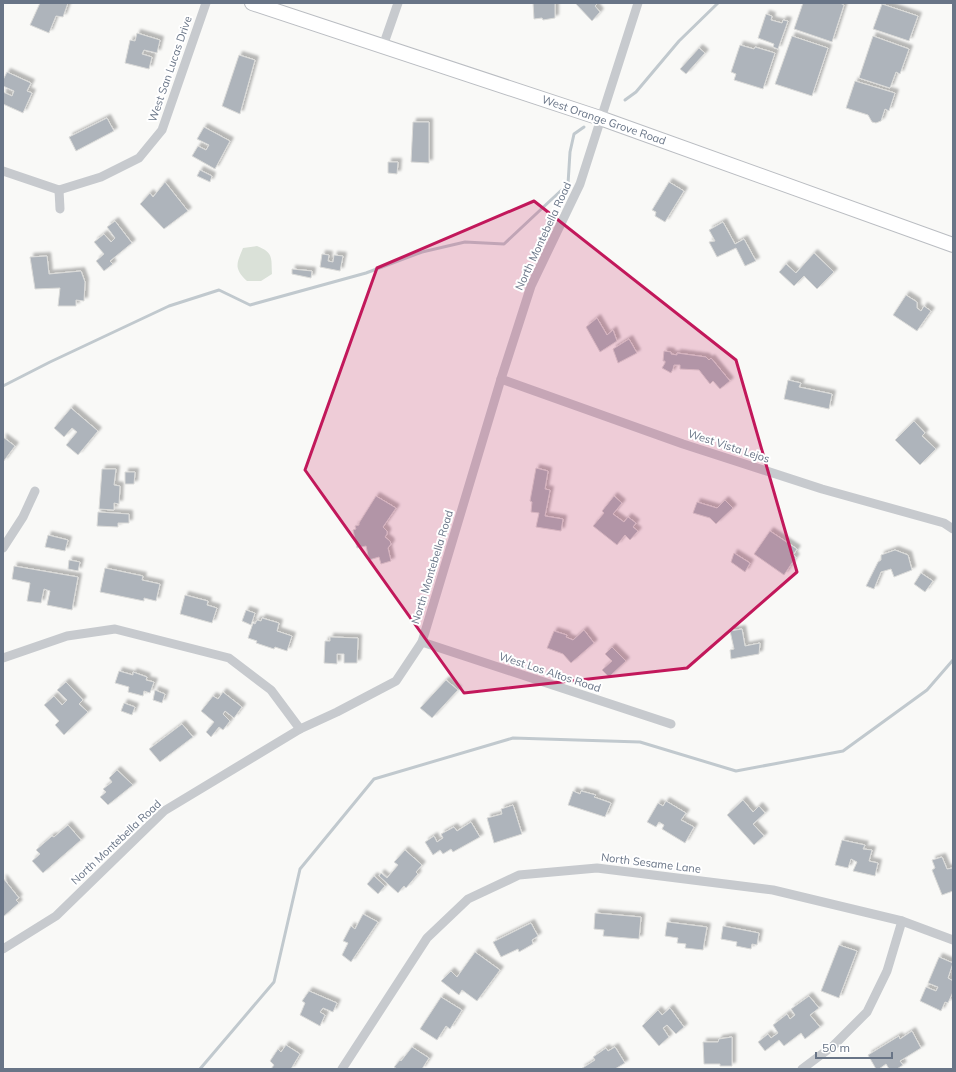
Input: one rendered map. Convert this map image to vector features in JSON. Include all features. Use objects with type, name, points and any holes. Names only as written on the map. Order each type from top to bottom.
[{"type":"main road","name":"West Orange Grove Road","points":[[252,3],[600,118],[791,185],[953,245]]},
{"type":"street","name":"West San Lucas Drive","points":[[59,190],[101,177],[139,158],[162,130],[206,3]]},
{"type":"street","points":[[383,46],[398,3]]},
{"type":"street","name":"North Montebella Road","points":[[3,948],[56,916],[164,811],[300,729],[396,682],[422,642],[500,379],[531,286],[580,184],[638,3]]},
{"type":"street","points":[[3,171],[59,190],[60,209]]},
{"type":"street","name":"West Vista Lejos","points":[[500,379],[683,444],[822,489],[944,523],[953,529]]},
{"type":"street","points":[[3,548],[23,517],[35,491]]},
{"type":"street","points":[[3,658],[67,636],[115,629],[229,658],[271,690],[300,729]]},
{"type":"street","name":"West Los Altos Road","points":[[422,642],[671,724]]},
{"type":"street","name":"North Sesame Lane","points":[[342,1069],[427,938],[468,899],[519,875],[597,868],[773,890],[902,921],[953,940]]},
{"type":"street","points":[[802,1069],[834,1045],[867,1012],[887,971],[902,921]]},
{"type":"highlighted area","points":[[534,201],[736,360],[797,572],[687,668],[464,693],[305,470],[377,268]]},
{"type":"shaded area","points":[[257,246],[269,254],[272,274],[261,281],[247,281],[238,269],[238,262],[243,248]]},
{"type":"building","points":[[40,3],[68,3],[63,17],[56,16],[49,33],[30,25]]},
{"type":"building","points":[[533,3],[555,3],[555,18],[543,20],[542,18],[534,19]]},
{"type":"building","points":[[575,3],[598,3],[595,6],[600,12],[592,21]]},
{"type":"building","points":[[803,3],[840,3],[844,5],[832,42],[794,29]]},
{"type":"building","points":[[882,4],[918,16],[909,41],[873,29]]},
{"type":"building","points":[[766,14],[772,16],[771,20],[782,23],[783,20],[788,21],[778,49],[773,47],[774,44],[758,38]]},
{"type":"building","points":[[137,33],[160,40],[157,53],[144,50],[142,54],[152,57],[149,69],[125,63],[130,40],[135,41]]},
{"type":"building","points":[[792,36],[828,48],[812,96],[775,84]]},
{"type":"building","points":[[873,36],[909,49],[900,74],[896,72],[890,88],[859,78]]},
{"type":"building","points":[[740,45],[754,49],[755,47],[775,53],[763,89],[734,80],[736,74],[731,72]]},
{"type":"building","points":[[699,48],[705,53],[686,74],[680,69]]},
{"type":"building","points":[[239,55],[255,60],[240,114],[222,106]]},
{"type":"building","points":[[7,72],[31,83],[27,91],[32,93],[23,113],[3,104],[3,92],[12,96],[14,91],[3,86],[3,80]]},
{"type":"building","points":[[855,81],[895,93],[889,111],[885,109],[881,121],[876,123],[872,122],[868,115],[846,108]]},
{"type":"building","points":[[107,118],[114,131],[76,151],[69,137]]},
{"type":"building","points":[[413,122],[429,122],[429,163],[411,162]]},
{"type":"building","points":[[204,127],[230,141],[215,169],[192,156],[198,146],[206,150],[209,145],[197,139]]},
{"type":"building","points":[[388,162],[398,162],[397,174],[388,173]]},
{"type":"building","points":[[200,170],[212,176],[210,182],[197,176]]},
{"type":"building","points":[[165,182],[188,211],[164,229],[140,204],[150,193],[153,197]]},
{"type":"building","points":[[669,182],[684,191],[665,222],[655,216],[656,212],[652,210]]},
{"type":"building","points":[[115,221],[132,243],[110,261],[113,264],[104,271],[96,261],[104,254],[94,242],[104,234],[111,242],[115,238],[107,227]]},
{"type":"building","points":[[723,222],[735,244],[744,239],[756,261],[745,266],[736,248],[717,257],[709,242],[715,241],[709,230]]},
{"type":"building","points":[[814,253],[834,272],[817,289],[804,276],[794,286],[779,272],[786,264],[796,273]]},
{"type":"building","points":[[322,254],[329,255],[328,261],[333,262],[334,255],[343,256],[340,271],[320,267]]},
{"type":"building","points":[[47,256],[49,274],[81,271],[85,282],[84,301],[76,300],[76,306],[58,306],[60,288],[35,289],[30,257]]},
{"type":"building","points":[[292,269],[312,271],[311,278],[292,274]]},
{"type":"building","points":[[906,295],[917,302],[917,308],[921,311],[924,306],[931,311],[917,331],[893,315]]},
{"type":"building","points":[[597,318],[607,335],[613,330],[617,341],[600,352],[586,327]]},
{"type":"building","points":[[629,339],[637,353],[618,363],[613,349]]},
{"type":"building","points":[[664,351],[677,355],[677,353],[706,357],[709,360],[711,358],[730,381],[720,389],[713,381],[710,384],[699,370],[680,369],[680,365],[674,365],[671,373],[662,368],[665,363],[665,361],[663,361]]},
{"type":"building","points":[[788,380],[801,383],[799,387],[832,394],[829,409],[784,399]]},
{"type":"building","points":[[71,408],[98,431],[78,455],[66,445],[77,432],[72,428],[64,437],[54,428]]},
{"type":"building","points":[[914,421],[925,433],[922,436],[936,449],[920,465],[895,440]]},
{"type":"building","points":[[3,437],[15,446],[3,462]]},
{"type":"building","points":[[536,468],[548,471],[545,489],[550,490],[545,516],[563,519],[561,531],[536,527],[539,513],[531,512],[532,502],[530,501]]},
{"type":"building","points":[[102,469],[116,469],[114,485],[120,486],[119,504],[114,503],[114,510],[99,509]]},
{"type":"building","points":[[125,472],[135,472],[134,484],[125,484]]},
{"type":"building","points":[[376,496],[396,508],[383,527],[387,531],[385,537],[391,544],[388,548],[391,561],[381,564],[379,557],[369,560],[366,546],[357,548],[353,530],[356,529],[355,526],[359,525]]},
{"type":"building","points":[[614,496],[622,503],[613,514],[624,522],[628,517],[636,523],[633,527],[638,531],[630,540],[625,535],[617,545],[593,526],[604,513],[602,511]]},
{"type":"building","points":[[725,500],[733,508],[716,524],[710,518],[693,513],[697,502],[717,508]]},
{"type":"building","points":[[98,512],[129,514],[129,523],[118,523],[118,527],[97,526]]},
{"type":"building","points":[[770,531],[797,549],[793,555],[796,557],[784,575],[754,554]]},
{"type":"building","points":[[48,535],[68,540],[65,551],[45,547]]},
{"type":"building","points":[[895,550],[908,555],[912,570],[894,577],[891,569],[881,572],[874,589],[866,586],[878,562],[881,560],[881,555]]},
{"type":"building","points":[[734,553],[750,563],[745,572],[731,562]]},
{"type":"building","points":[[69,560],[80,562],[78,571],[68,569]]},
{"type":"building","points":[[14,566],[78,577],[72,610],[47,605],[50,591],[44,589],[41,603],[27,601],[30,583],[12,579]]},
{"type":"building","points":[[105,568],[143,576],[142,580],[160,584],[156,601],[144,598],[144,601],[100,592]]},
{"type":"building","points":[[921,573],[933,581],[925,592],[914,584]]},
{"type":"building","points":[[185,595],[208,601],[207,605],[217,608],[212,623],[180,614]]},
{"type":"building","points":[[246,610],[255,613],[251,625],[242,621]]},
{"type":"building","points":[[262,618],[279,623],[277,631],[292,636],[287,651],[275,647],[274,649],[256,643],[257,641],[248,638],[253,623],[255,624],[257,620],[261,621]]},
{"type":"building","points":[[742,629],[745,646],[760,643],[759,654],[731,659],[730,650],[734,649],[730,631]]},
{"type":"building","points":[[584,630],[594,643],[571,663],[563,654],[547,648],[554,631],[567,635],[566,637],[573,640]]},
{"type":"building","points":[[330,637],[358,638],[357,663],[344,663],[344,654],[337,654],[337,664],[324,663],[325,641],[330,641]]},
{"type":"building","points":[[612,647],[626,661],[609,677],[602,670],[612,661],[605,654]]},
{"type":"building","points":[[119,671],[133,675],[133,672],[147,677],[146,680],[154,682],[150,693],[144,691],[143,696],[128,692],[129,687],[115,683]]},
{"type":"building","points":[[446,680],[458,690],[432,718],[420,708]]},
{"type":"building","points":[[66,682],[83,700],[79,704],[88,712],[64,735],[55,725],[59,721],[44,705],[54,696],[62,705],[67,700],[57,690]]},
{"type":"building","points":[[155,690],[165,694],[162,703],[153,700]]},
{"type":"building","points":[[223,692],[242,707],[234,718],[225,711],[223,714],[230,721],[223,730],[219,727],[211,737],[206,732],[214,722],[201,711],[213,696],[218,699]]},
{"type":"building","points":[[124,703],[135,707],[132,715],[121,711]]},
{"type":"building","points":[[182,724],[193,737],[160,762],[149,749]]},
{"type":"building","points":[[117,770],[133,785],[108,805],[100,797],[106,792],[103,789],[112,782],[109,778]]},
{"type":"building","points":[[573,791],[580,794],[581,791],[596,795],[594,797],[611,803],[605,817],[568,805]]},
{"type":"building","points":[[743,800],[753,812],[759,806],[765,813],[753,824],[764,836],[754,845],[727,815]]},
{"type":"building","points":[[666,801],[686,813],[681,820],[694,827],[685,843],[662,829],[664,825],[659,822],[656,827],[647,822],[658,803],[663,806]]},
{"type":"building","points":[[513,805],[522,834],[494,843],[487,818],[502,814],[501,809]]},
{"type":"building","points":[[471,822],[480,837],[453,852],[451,849],[443,854],[440,850],[433,855],[425,842],[434,836],[437,842],[443,838],[441,834],[454,827],[457,831]]},
{"type":"building","points":[[68,825],[81,840],[43,873],[32,861],[40,854],[36,850]]},
{"type":"building","points":[[842,840],[865,845],[863,849],[872,850],[869,861],[878,863],[875,876],[853,871],[857,862],[851,859],[848,868],[835,865]]},
{"type":"building","points":[[405,850],[422,865],[416,872],[418,874],[406,888],[404,886],[398,893],[379,876],[381,873],[387,878],[398,865],[394,862]]},
{"type":"building","points":[[942,857],[947,869],[953,868],[953,891],[942,895],[932,870],[935,868],[932,860]]},
{"type":"building","points":[[374,876],[385,886],[378,894],[367,884]]},
{"type":"building","points":[[3,878],[19,898],[16,900],[19,903],[3,917]]},
{"type":"building","points":[[595,913],[641,917],[639,939],[603,936],[604,930],[594,929]]},
{"type":"building","points":[[363,914],[378,922],[351,962],[342,955],[348,943],[343,941],[351,926],[355,929]]},
{"type":"building","points":[[667,922],[707,927],[703,950],[685,948],[686,944],[677,943],[678,938],[665,936]]},
{"type":"building","points":[[531,923],[538,936],[532,940],[533,944],[519,952],[518,949],[501,957],[493,942]]},
{"type":"building","points":[[723,926],[759,933],[757,945],[752,944],[751,949],[736,946],[737,942],[721,939]]},
{"type":"building","points":[[839,945],[857,951],[839,998],[821,991]]},
{"type":"building","points":[[475,952],[500,970],[477,1001],[462,990],[459,995],[441,981],[451,971],[457,977]]},
{"type":"building","points":[[939,957],[953,963],[948,978],[953,981],[953,992],[948,1003],[945,1002],[941,1011],[920,1001],[926,987],[936,991],[938,987],[928,983]]},
{"type":"building","points":[[309,991],[337,1003],[333,1012],[323,1008],[320,1012],[325,1015],[320,1026],[300,1015],[305,1003],[302,1001]]},
{"type":"building","points":[[809,996],[819,1008],[810,1015],[820,1027],[805,1039],[801,1033],[784,1046],[779,1040],[765,1051],[758,1042],[768,1034],[771,1038],[778,1033],[773,1025],[787,1014],[790,1019],[795,1015],[791,1009]]},
{"type":"building","points":[[441,997],[462,1010],[450,1029],[446,1026],[437,1040],[420,1029]]},
{"type":"building","points":[[670,1008],[684,1027],[676,1034],[667,1025],[663,1028],[669,1037],[659,1046],[642,1026],[658,1010],[662,1015]]},
{"type":"building","points":[[912,1031],[921,1048],[900,1061],[903,1065],[897,1069],[889,1069],[886,1064],[879,1069],[876,1069],[868,1055],[899,1036],[900,1039]]},
{"type":"building","points":[[732,1037],[732,1066],[704,1064],[703,1042],[718,1042],[719,1039]]},
{"type":"building","points":[[286,1045],[300,1054],[291,1069],[271,1069],[274,1065],[270,1061],[278,1049],[281,1052]]},
{"type":"building","points":[[412,1047],[429,1058],[422,1069],[397,1069],[394,1067],[400,1060],[401,1061]]},
{"type":"building","points":[[615,1047],[625,1063],[615,1069],[581,1069],[595,1060],[593,1057],[606,1048],[608,1051]]},
{"type":"waterway","points":[[625,100],[636,92],[679,41],[718,3]]},
{"type":"waterway","points":[[3,386],[50,362],[169,306],[219,290],[250,305],[366,273],[422,252],[465,242],[504,244],[568,184],[570,152],[574,134],[584,127]]},
{"type":"waterway","points":[[200,1069],[274,982],[300,869],[374,779],[513,738],[640,742],[736,771],[843,751],[927,690],[953,660]]}]
